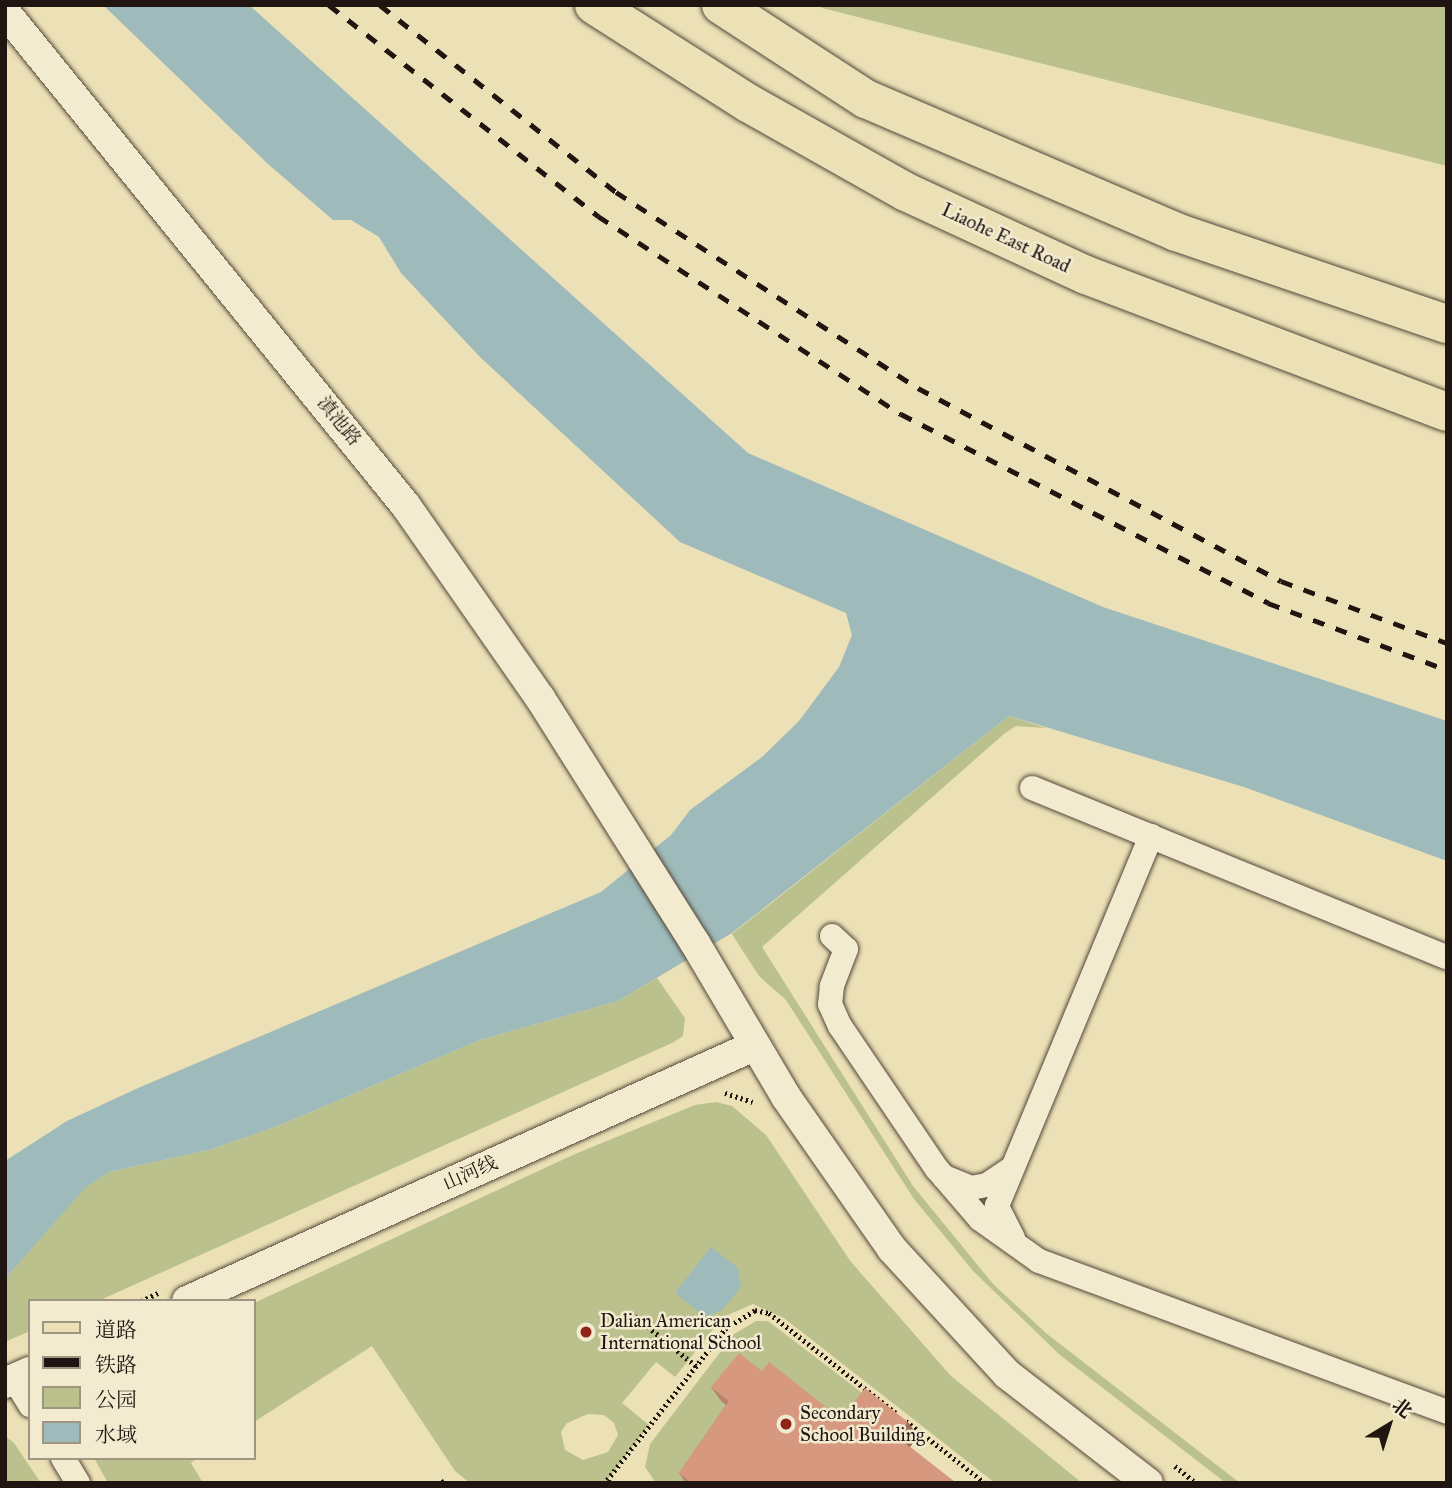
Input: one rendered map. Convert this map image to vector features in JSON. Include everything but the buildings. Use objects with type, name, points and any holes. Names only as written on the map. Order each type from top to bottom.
[{"type":"main road","name":"Liaohe East Road","points":[[594,5],[748,103],[906,192],[1086,275],[1447,412]]},
{"type":"main road","points":[[720,5],[866,99],[1176,232],[1447,324]]},
{"type":"street","name":"滇池路","points":[[5,12],[406,506],[540,698],[695,943],[743,1051],[892,1249],[1007,1374],[1149,1483]]},
{"type":"street","points":[[1032,788],[1447,957]]},
{"type":"street","points":[[1028,1253],[1007,1230],[997,1206],[1151,836]]},
{"type":"street","points":[[832,936],[846,949],[832,986],[830,1004],[840,1026],[944,1177],[980,1219],[1028,1253],[1447,1412]]},
{"type":"street","name":"山河线","points":[[191,1299],[743,1051]]},
{"type":"street","points":[[944,1177],[971,1188],[987,1185],[1012,1168]]},
{"type":"street","points":[[16,1378],[28,1401]]},
{"type":"street","points":[[64,1460],[78,1483]]},
{"type":"path","points":[[718,1093],[736,1094],[764,1109],[743,1051]]},
{"type":"path","points":[[610,1483],[607,1480],[695,1366],[742,1315],[755,1310],[769,1313],[985,1483]]},
{"type":"path","points":[[635,1316],[695,1366]]},
{"type":"green space","points":[[819,5],[1447,5],[1447,166],[822,8]]},
{"type":"green space","points":[[1009,716],[1046,728],[1016,726],[1005,733],[762,947],[913,1186],[993,1284],[1047,1334],[1240,1483],[1226,1483],[1060,1355],[974,1272],[914,1199],[786,1000],[759,976],[732,934]]},
{"type":"green space","points":[[657,978],[685,1018],[683,1036],[102,1299],[28,1299],[28,1332],[5,1342],[5,1279],[85,1187],[109,1172],[209,1150],[278,1126],[480,1040],[618,1001]]},
{"type":"green space","points":[[716,1102],[732,1106],[766,1135],[851,1262],[951,1376],[1082,1483],[995,1483],[784,1318],[753,1304],[723,1317],[675,1377],[656,1362],[622,1403],[649,1425],[607,1480],[610,1483],[470,1483],[455,1471],[372,1346],[256,1421],[256,1302],[575,1154],[695,1105]],"holes":[[[588,1414],[604,1415],[614,1423],[618,1435],[608,1452],[583,1460],[565,1450],[561,1432],[567,1423]]]},
{"type":"green space","points":[[756,1321],[768,1321],[874,1402],[851,1433],[739,1415],[692,1483],[656,1483],[645,1467],[650,1444],[734,1334]]},
{"type":"green space","points":[[5,1436],[14,1443],[41,1483],[5,1483]]},
{"type":"green space","points":[[95,1460],[195,1460],[191,1463],[203,1483],[108,1483]]},
{"type":"water","points":[[103,5],[249,5],[748,453],[1103,607],[1447,721],[1447,861],[1244,787],[1009,716],[732,933],[618,1001],[480,1040],[278,1126],[209,1150],[109,1172],[85,1188],[5,1279],[5,1161],[67,1121],[138,1088],[601,892],[671,835],[690,810],[762,757],[799,721],[839,667],[852,635],[846,613],[680,542],[480,357],[401,273],[379,237],[351,220],[333,220],[268,164]]},
{"type":"water","points":[[711,1247],[738,1268],[741,1287],[722,1310],[705,1317],[675,1293]]},
{"type":"railway","points":[[329,5],[598,216],[901,414],[1268,603],[1447,670]]},
{"type":"railway","points":[[380,5],[616,192],[918,388],[1281,581],[1447,643]]},
{"type":"place","name":"Dalian American International School","points":[[586,1332]]},
{"type":"place","name":"Secondary School Building","points":[[786,1424]]}]
